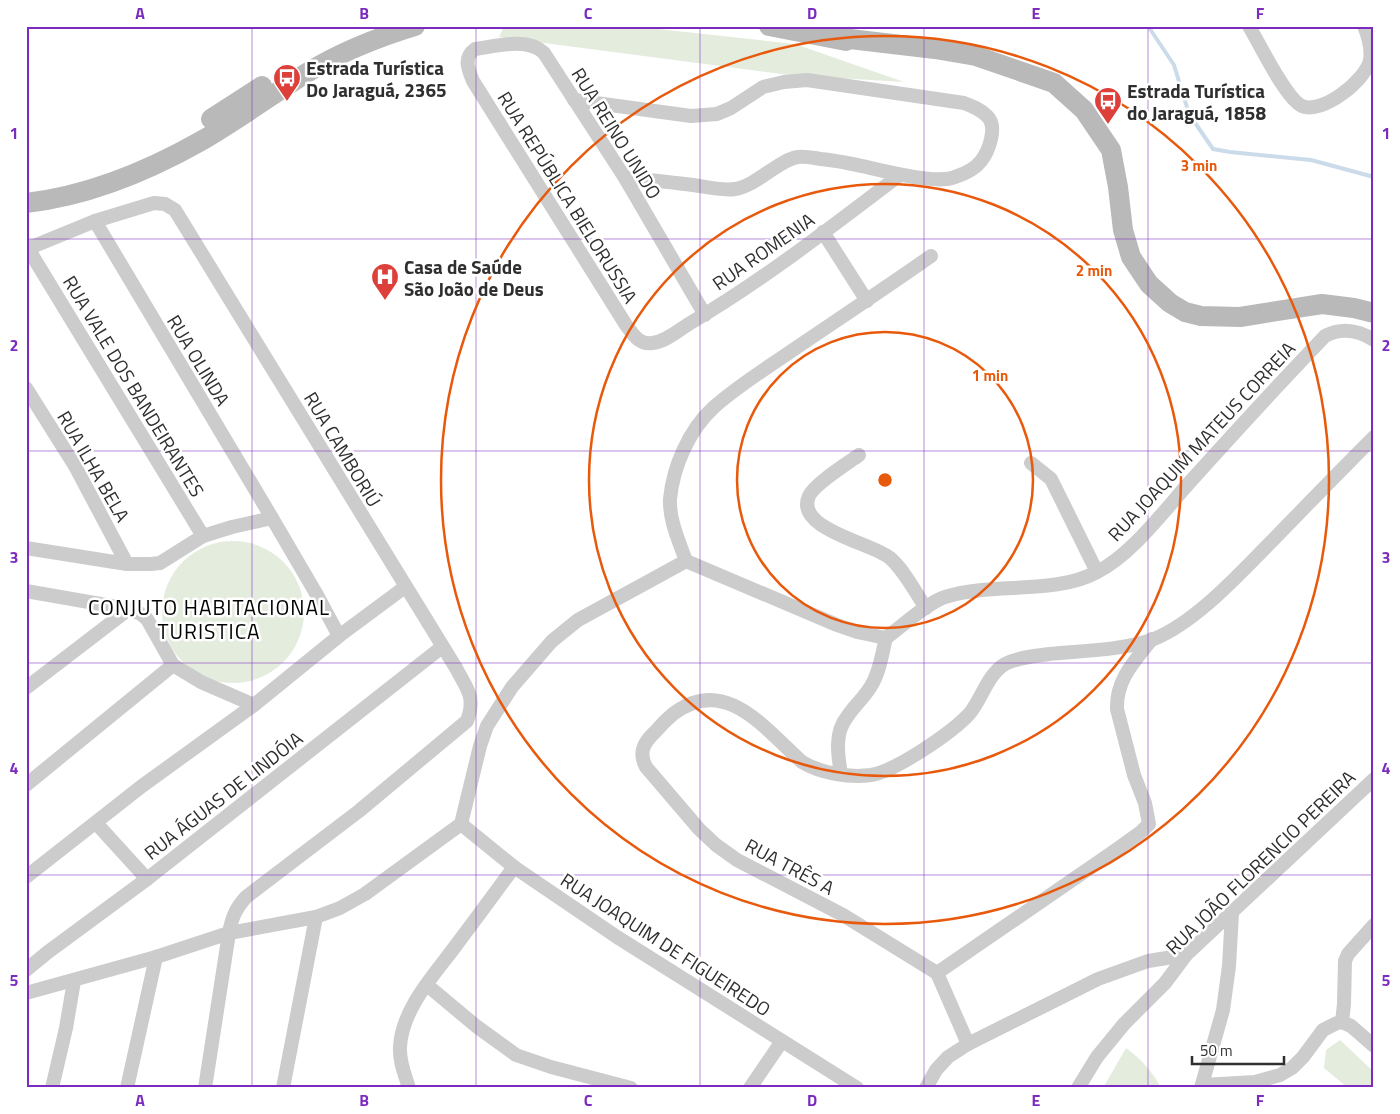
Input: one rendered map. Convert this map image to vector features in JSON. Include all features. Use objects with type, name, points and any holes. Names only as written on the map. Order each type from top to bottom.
[{"type":"main road","points":[[26,190],[89,178],[127,164],[196,130],[292,66],[318,52],[385,26]]},
{"type":"main road","points":[[26,203],[78,192],[163,161],[202,140],[311,70],[339,55],[393,33],[416,26]]},
{"type":"main road","points":[[770,26],[833,38],[936,63],[995,71],[1054,84],[1084,110],[1111,150],[1123,230],[1131,257],[1149,284],[1170,303],[1185,312],[1201,316],[1240,317],[1322,304],[1354,308],[1374,313]]},
{"type":"street","points":[[1249,26],[1284,88],[1301,106],[1310,108],[1322,106],[1349,88],[1364,73],[1370,61],[1370,49],[1364,26]]},
{"type":"street","name":"RUA REINO UNIDO","points":[[468,68],[467,58],[476,49],[518,44],[539,48],[544,53],[626,178],[705,315]]},
{"type":"street","name":"RUA REPÚBLICA BIELORUSSIA","points":[[468,68],[473,81],[626,325],[635,337],[642,342]]},
{"type":"street","points":[[574,100],[690,116],[717,114],[731,108],[764,87],[784,82],[807,80],[964,103],[975,107],[987,116],[991,123],[988,147],[980,162],[968,172],[953,178],[933,179],[900,176],[836,160],[798,157],[786,161],[769,174],[734,190],[626,178]]},
{"type":"street","name":"RUA ROMENIA","points":[[642,342],[650,344],[660,342],[705,315],[763,277],[900,176]]},
{"type":"street","name":"RUA CAMBORIÚ","points":[[95,221],[154,203],[165,204],[175,210],[456,668],[472,701],[467,721],[359,811],[246,897],[236,908],[229,933]]},
{"type":"street","points":[[30,254],[95,221]]},
{"type":"street","name":"RUA OLINDA","points":[[95,221],[272,518],[339,636]]},
{"type":"street","points":[[823,232],[867,300]]},
{"type":"street","name":"RUA VALE DOS BANDEIRANTES","points":[[30,254],[204,536]]},
{"type":"street","points":[[931,256],[768,367],[712,408],[695,430],[682,454],[673,480],[670,500],[672,519],[686,561],[837,625],[857,632],[886,638],[872,685],[845,719],[840,733],[838,752],[841,774],[871,775],[884,771],[918,753],[958,725],[971,712],[992,677],[1003,665],[1014,660],[1033,656],[1129,645],[1152,639],[1172,630],[1190,618],[1239,574],[1374,437]]},
{"type":"street","name":"RUA JOAQUIM MATEUS CORREIA","points":[[886,638],[926,608],[943,598],[959,594],[1066,583],[1097,572],[1122,555],[1145,532],[1266,398],[1325,336],[1334,331],[1342,330],[1354,331],[1374,340]]},
{"type":"street","name":"RUA ILHA BELA","points":[[26,388],[75,466],[127,564]]},
{"type":"street","points":[[860,455],[817,486],[809,495],[808,510],[811,516],[831,531],[878,551],[889,558],[897,566],[926,608]]},
{"type":"street","points":[[1031,463],[1051,479],[1097,572]]},
{"type":"street","points":[[27,547],[127,564],[160,562],[204,536],[232,527],[272,518]]},
{"type":"street","points":[[26,993],[156,957],[229,933],[316,917],[340,908],[365,894],[461,824],[480,746],[487,726],[512,687],[552,641],[578,620],[686,561]]},
{"type":"street","points":[[26,877],[142,786],[254,705],[339,636],[405,587]]},
{"type":"street","points":[[28,593],[129,610],[141,614],[147,619],[173,665],[201,682],[254,705]]},
{"type":"street","points":[[26,688],[129,610]]},
{"type":"street","points":[[968,1044],[937,973],[1113,852],[1149,824],[1145,803],[1134,775],[1117,709],[1116,697],[1127,670],[1152,639]]},
{"type":"street","name":"RUA ÁGUAS DE LINDÓIA","points":[[26,970],[147,879],[442,647]]},
{"type":"street","points":[[26,785],[173,665]]},
{"type":"street","name":"RUA TRÊS A","points":[[841,774],[810,768],[750,714],[728,702],[709,699],[694,702],[673,714],[647,739],[642,753],[642,760],[646,767],[699,829],[716,845],[737,860],[844,915],[937,973]]},
{"type":"street","name":"RUA JOÃO FLORENCIO PEREIRA","points":[[1078,1088],[1097,1057],[1124,1024],[1165,983],[1186,955],[1374,779]]},
{"type":"street","points":[[96,823],[147,879]]},
{"type":"street","name":"RUA JOAQUIM DE FIGUEIREDO","points":[[461,824],[514,867],[616,938],[857,1088]]},
{"type":"street","points":[[409,1088],[400,1059],[400,1047],[402,1033],[411,1009],[514,867]]},
{"type":"street","points":[[1232,913],[1229,966],[1223,1010],[1201,1086],[1255,1082],[1280,1075],[1292,1068],[1324,1030],[1332,1024],[1342,1022],[1350,1026],[1374,1046]]},
{"type":"street","points":[[283,1088],[316,917]]},
{"type":"street","points":[[1342,1022],[1345,961],[1348,954],[1374,925]]},
{"type":"street","points":[[205,1088],[229,933]]},
{"type":"street","points":[[926,1088],[936,1070],[948,1057],[968,1044],[1098,979],[1148,961],[1186,955]]},
{"type":"street","points":[[128,1088],[156,957]]},
{"type":"street","points":[[52,1088],[66,1028],[74,981]]},
{"type":"street","points":[[427,985],[476,1026],[516,1055],[551,1067],[631,1088]]},
{"type":"street","points":[[750,1088],[782,1041]]},
{"type":"shaded area","points":[[504,26],[648,26],[658,29],[795,44],[904,82],[789,75],[499,37]]},
{"type":"shaded area","points":[[233,541],[247,542],[260,546],[283,562],[299,585],[303,598],[303,626],[299,639],[283,662],[260,678],[247,682],[233,683],[219,682],[206,678],[183,662],[167,639],[163,626],[162,612],[163,598],[167,585],[183,562],[206,546],[219,542]]},
{"type":"shaded area","points":[[1340,1040],[1374,1072],[1374,1088],[1348,1088],[1324,1068],[1326,1050]]},
{"type":"shaded area","points":[[1126,1048],[1146,1066],[1161,1088],[1103,1088]]},
{"type":"waterway","points":[[1148,26],[1174,65],[1189,114],[1213,149],[1311,160],[1374,177]]},
{"type":"place","name":"Estrada Turística Do Jaraguá, 2365","points":[[287,102]]},
{"type":"place","name":"Estrada Turística do Jaraguá, 1858","points":[[1108,125]]},
{"type":"place","name":"Casa de Saúde São João de Deus","points":[[385,301]]},
{"type":"district","name":"CONJUTO HABITACIONAL TURISTICA","points":[[209,619]]}]
